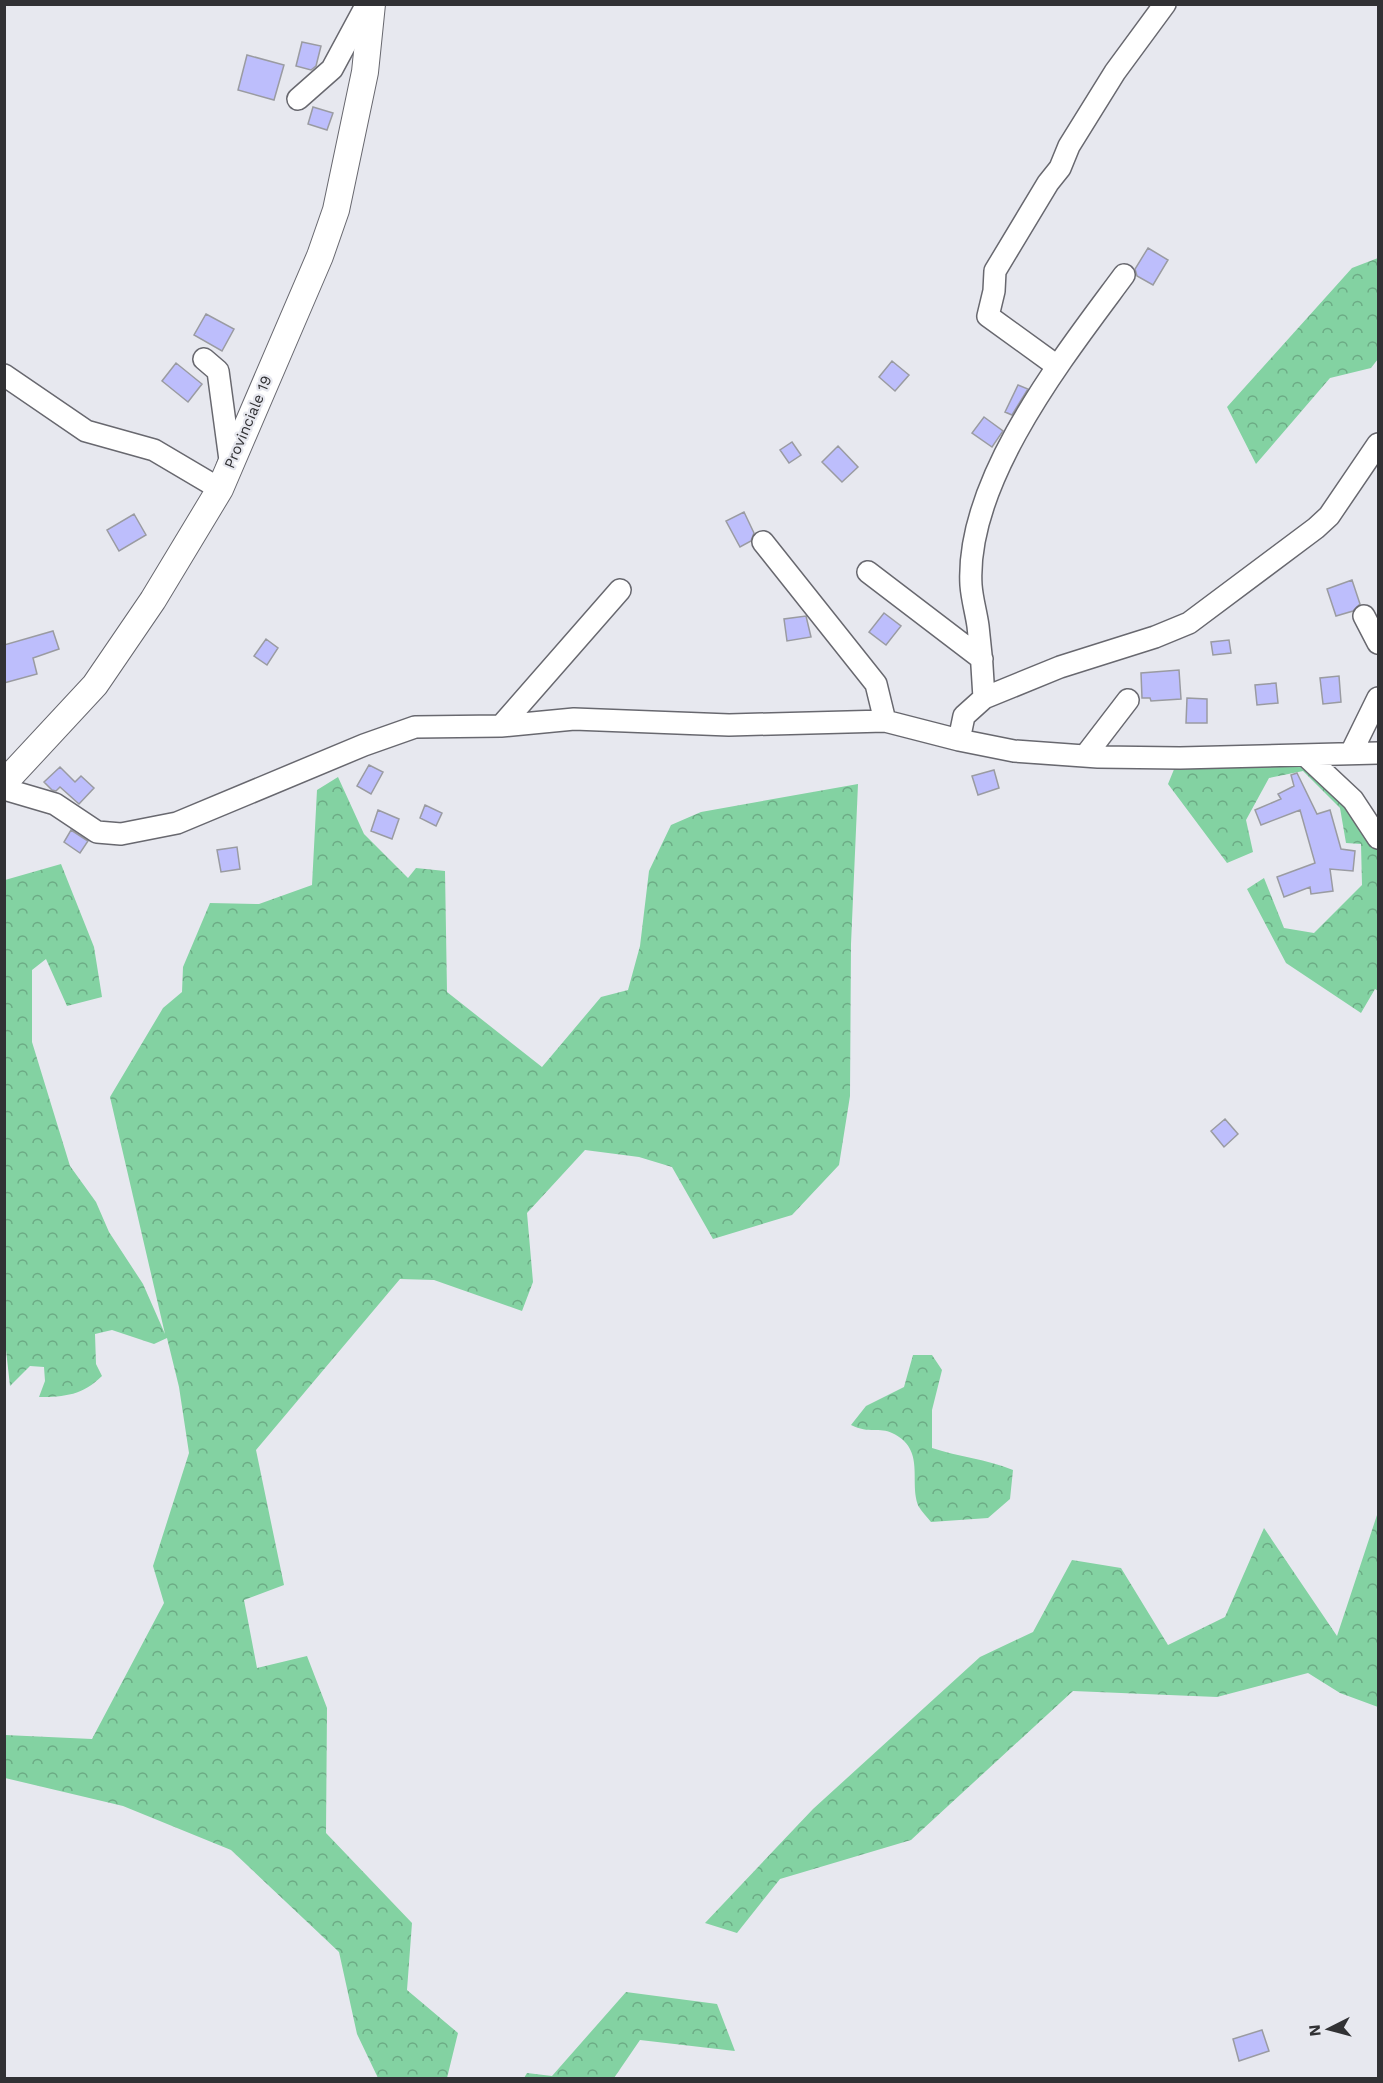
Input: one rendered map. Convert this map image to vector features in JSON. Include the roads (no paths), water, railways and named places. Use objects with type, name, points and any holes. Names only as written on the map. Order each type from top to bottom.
[{"type":"main road","name":"Provinciale 19","points":[[4,783],[95,685],[153,600],[220,489],[311,277],[336,210],[365,72],[372,4]]},
{"type":"street","points":[[298,99],[332,69],[367,4]]},
{"type":"street","points":[[1057,366],[988,316],[994,291],[995,271],[1048,183],[1060,168],[1069,146],[1115,72],[1165,4]]},
{"type":"street","points":[[984,698],[982,658],[971,585],[976,529],[985,499],[999,469],[1057,366],[1124,275]]},
{"type":"street","points":[[4,375],[86,431],[154,450],[220,489],[230,460],[218,371],[204,359]]},
{"type":"street","points":[[959,740],[964,716],[984,698],[1060,668],[1155,637],[1189,623],[1329,516],[1378,444]]},
{"type":"street","points":[[764,542],[876,684],[885,721]]},
{"type":"street","points":[[868,572],[982,658]]},
{"type":"street","points":[[501,726],[620,590]]},
{"type":"street","points":[[1365,616],[1378,642]]},
{"type":"street","points":[[1351,753],[1378,698]]},
{"type":"street","points":[[1085,756],[1128,700]]},
{"type":"street","points":[[4,789],[55,804],[97,832],[121,834],[142,831],[194,816],[355,749],[415,727],[501,726],[574,718],[729,725],[885,721],[1014,751],[1085,756],[1180,758],[1378,753]]},
{"type":"street","points":[[1305,755],[1353,800],[1378,838]]}]
